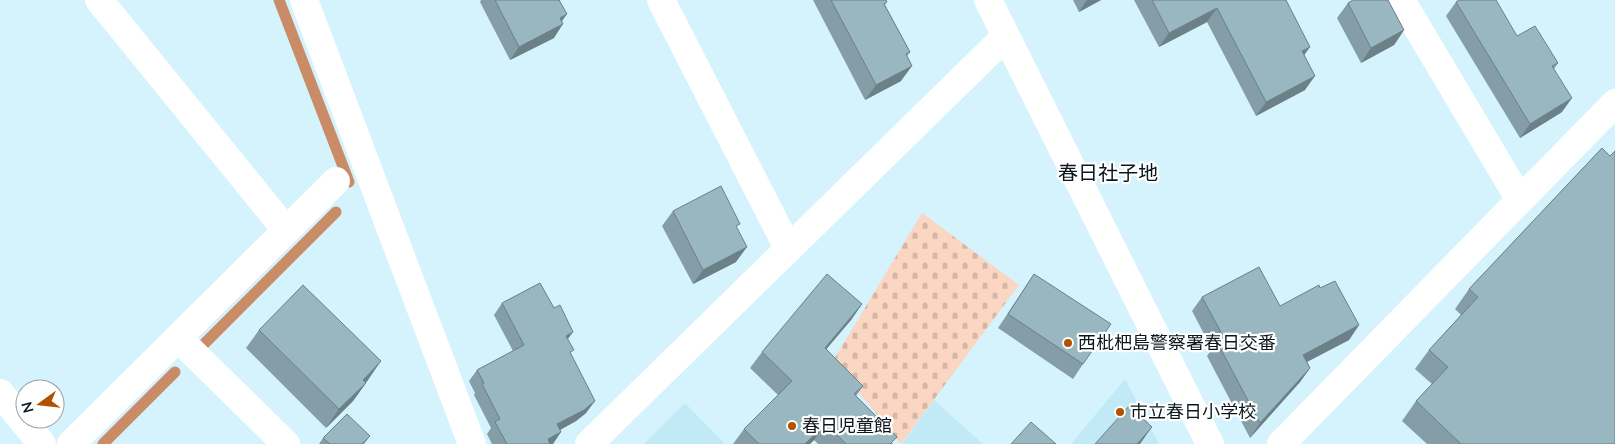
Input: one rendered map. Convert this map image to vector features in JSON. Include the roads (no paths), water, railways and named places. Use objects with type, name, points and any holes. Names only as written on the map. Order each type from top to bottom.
[{"type":"street","points":[[100,0],[286,230]]},
{"type":"street","points":[[304,0],[472,444]]},
{"type":"street","points":[[661,0],[788,248]]},
{"type":"street","points":[[988,0],[1210,444]]},
{"type":"street","points":[[1400,0],[1520,200]]},
{"type":"street","points":[[590,444],[1006,36]]},
{"type":"street","points":[[1281,444],[1615,102]]},
{"type":"street","points":[[72,444],[336,180]]},
{"type":"street","points":[[178,338],[286,444]]},
{"type":"street","points":[[0,393],[42,444]]},
{"type":"waterway","points":[[279,0],[349,182]]},
{"type":"waterway","points":[[201,347],[336,212]]},
{"type":"waterway","points":[[103,444],[175,372]]},
{"type":"place","name":"西枇杷島警察署春日交番","points":[[1068,343]]},
{"type":"place","name":"市立春日小学校","points":[[1120,412]]},
{"type":"place","name":"春日児童館","points":[[792,426]]},
{"type":"district","name":"春日社子地","points":[[1108,173]]}]
